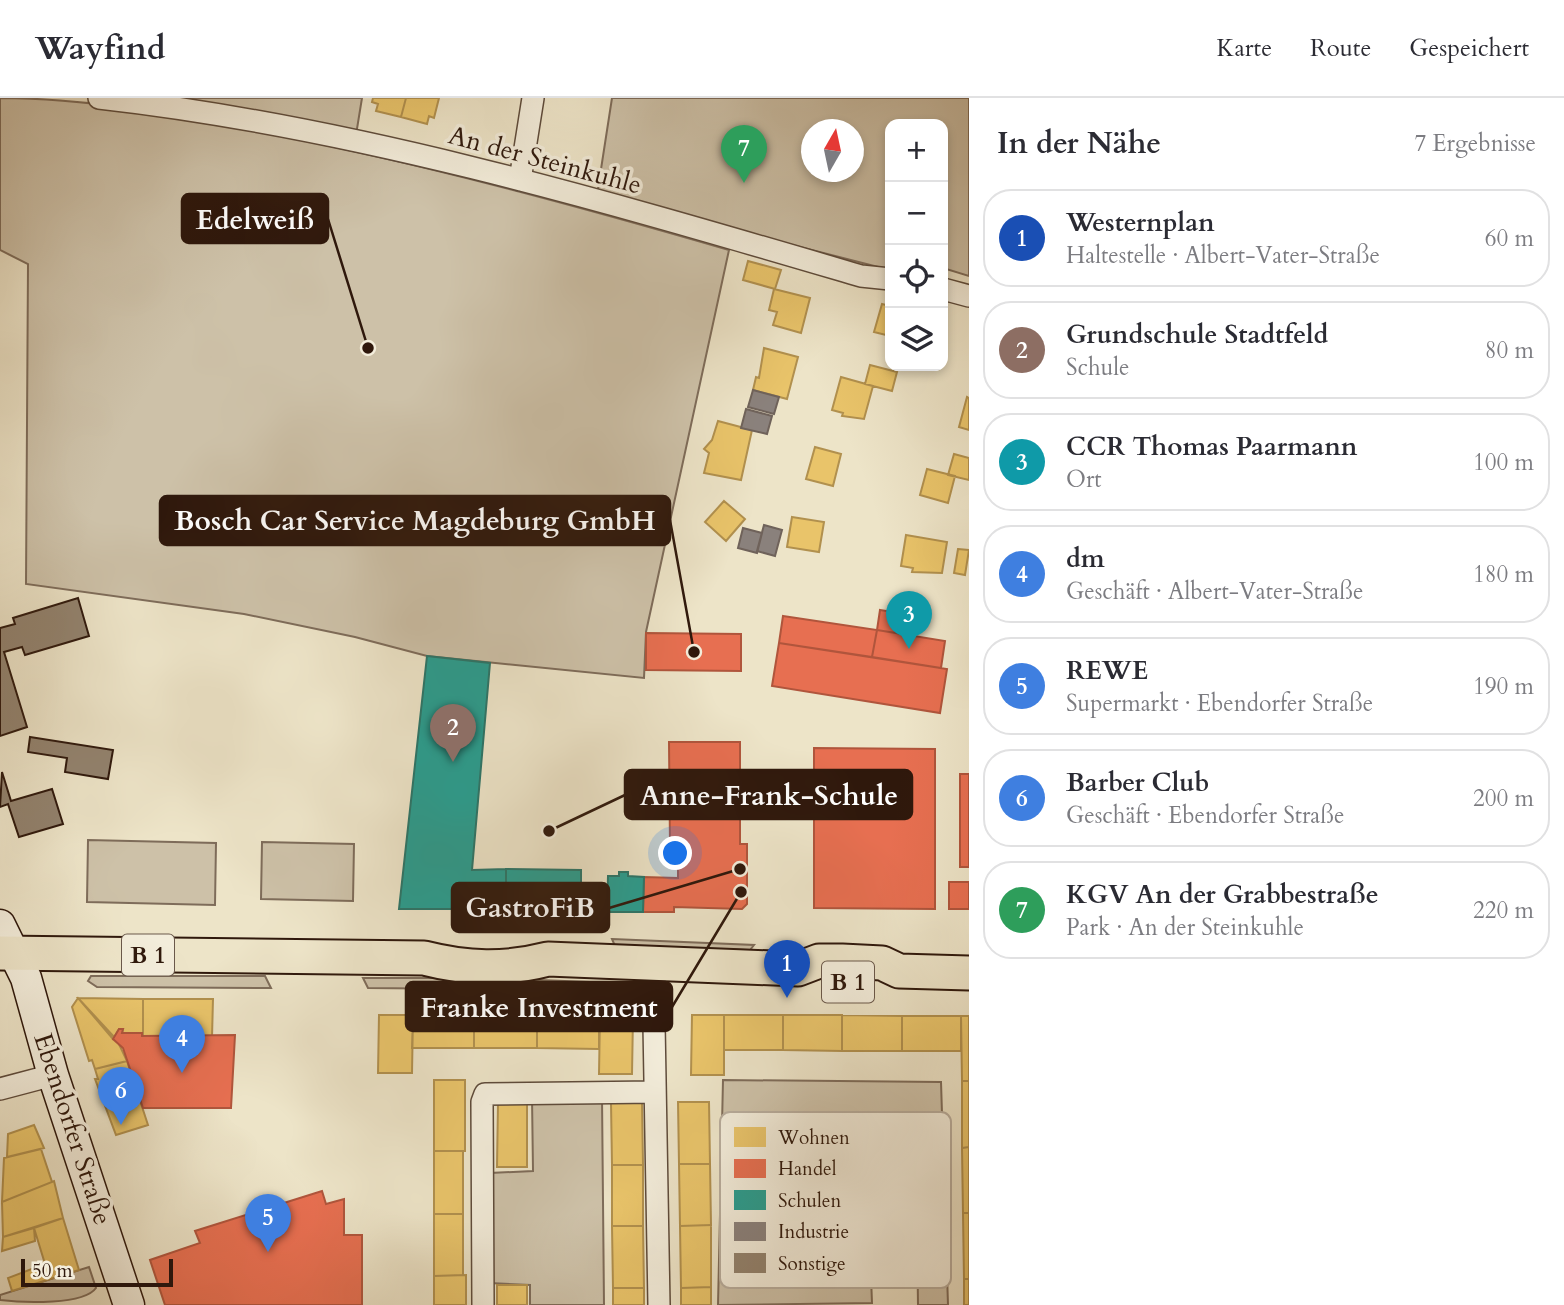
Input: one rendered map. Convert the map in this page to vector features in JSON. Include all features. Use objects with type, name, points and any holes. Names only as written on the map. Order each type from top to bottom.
[{"type":"main road","name":"B 1","points":[[4,944],[424,958],[454,948],[524,949],[548,959],[798,969],[819,981],[881,983],[899,971],[969,973]]},
{"type":"street","name":"An der Steinkuhle","points":[[99,98],[248,119],[349,139],[520,180],[861,276],[885,278]]},
{"type":"street","points":[[520,180],[533,98]]},
{"type":"street","points":[[948,290],[969,296]]},
{"type":"street","name":"Ebendorfer Straße","points":[[4,944],[26,978],[53,1074],[129,1305]]},
{"type":"street","points":[[654,1024],[659,1305]]},
{"type":"street","points":[[0,1089],[53,1074]]},
{"type":"street","points":[[483,1305],[482,1102],[485,1094],[655,1092]]},
{"type":"shaded area","points":[[0,98],[66,101],[132,109],[321,144],[497,186],[729,250],[646,632],[644,678],[427,656],[355,637],[244,614],[26,584],[28,264],[0,250]]},
{"type":"shaded area","points":[[163,98],[362,98],[356,135]]},
{"type":"shaded area","points":[[612,98],[969,98],[969,276],[948,270],[948,119],[885,119],[885,269],[597,195]]},
{"type":"shaded area","points":[[88,840],[216,843],[215,905],[87,902]]},
{"type":"shaded area","points":[[262,842],[354,844],[353,901],[261,899]]},
{"type":"shaded area","points":[[612,939],[754,945],[750,950],[615,946]]},
{"type":"shaded area","points":[[91,976],[265,976],[271,988],[97,987],[88,981]]},
{"type":"shaded area","points":[[363,978],[470,978],[470,989],[368,988]]},
{"type":"shaded area","points":[[488,978],[614,983],[615,990],[486,988]]},
{"type":"shaded area","points":[[723,1080],[941,1082],[942,1112],[722,1112]]},
{"type":"shaded area","points":[[532,1097],[602,1097],[604,1305],[530,1305],[530,1285],[489,1283],[490,1173],[533,1171]]},
{"type":"shaded area","points":[[720,1215],[720,1288],[871,1288],[872,1303],[718,1305]]},
{"type":"shaded area","points":[[89,1267],[96,1288],[89,1294],[67,1300],[38,1302],[0,1300],[0,1295]]},
{"type":"shaded area","points":[[918,1288],[947,1288],[948,1305],[918,1305]]},
{"type":"building: Wohnen","points":[[373,98],[406,98],[401,117],[376,111],[378,104],[372,102]]},
{"type":"building: Wohnen","points":[[406,98],[439,98],[434,118],[429,116],[427,124],[401,117]]},
{"type":"building: Wohnen","points":[[748,261],[781,270],[775,289],[743,280]]},
{"type":"building: Wohnen","points":[[774,289],[810,298],[801,333],[773,325],[777,312],[769,310]]},
{"type":"building: Wohnen","points":[[882,304],[885,305],[885,335],[874,332]]},
{"type":"building: Wohnen","points":[[764,348],[798,357],[787,399],[753,390],[756,377],[759,378]]},
{"type":"building: Wohnen","points":[[870,365],[897,372],[892,391],[865,384]]},
{"type":"building: Wohnen","points":[[841,377],[873,386],[864,419],[842,416],[843,413],[832,410]]},
{"type":"building: Wohnen","points":[[967,397],[969,398],[969,430],[959,427]]},
{"type":"building: Wohnen","points":[[718,421],[752,430],[741,480],[704,473],[709,453],[704,449],[712,440]]},
{"type":"building: Wohnen","points":[[815,447],[841,454],[833,486],[806,479]]},
{"type":"building: Wohnen","points":[[954,454],[969,458],[969,480],[948,475]]},
{"type":"building: Wohnen","points":[[927,469],[955,476],[948,503],[920,495]]},
{"type":"building: Wohnen","points":[[724,501],[745,519],[726,541],[705,522]]},
{"type":"building: Wohnen","points":[[792,517],[824,522],[819,552],[787,547]]},
{"type":"building: Wohnen","points":[[906,535],[947,542],[942,573],[912,572],[913,568],[901,566]]},
{"type":"building: Wohnen","points":[[958,549],[969,550],[965,575],[954,573]]},
{"type":"building: Wohnen","points":[[78,998],[143,999],[143,1036],[142,1033],[122,1033],[123,1029],[119,1029],[113,1039]]},
{"type":"building: Wohnen","points":[[78,998],[117,1040],[127,1061],[95,1069],[92,1060],[89,1061],[72,1007]]},
{"type":"building: Wohnen","points":[[143,999],[213,999],[212,1037],[143,1036]]},
{"type":"building: Wohnen","points":[[379,1015],[413,1015],[412,1073],[378,1073]]},
{"type":"building: Wohnen","points":[[413,1015],[474,1016],[474,1048],[412,1048]]},
{"type":"building: Wohnen","points":[[692,1015],[724,1015],[724,1075],[691,1075]]},
{"type":"building: Wohnen","points":[[724,1015],[783,1015],[783,1050],[724,1050]]},
{"type":"building: Wohnen","points":[[783,1015],[842,1015],[842,1051],[783,1050]]},
{"type":"building: Wohnen","points":[[842,1015],[902,1016],[902,1051],[842,1051]]},
{"type":"building: Wohnen","points":[[474,1016],[537,1016],[537,1048],[474,1048]]},
{"type":"building: Wohnen","points":[[537,1016],[599,1016],[599,1049],[537,1048]]},
{"type":"building: Wohnen","points":[[600,1016],[633,1017],[632,1074],[599,1074]]},
{"type":"building: Wohnen","points":[[902,1016],[961,1016],[961,1051],[902,1051]]},
{"type":"building: Wohnen","points":[[961,1016],[969,1016],[969,1081],[962,1081]]},
{"type":"building: Wohnen","points":[[127,1061],[148,1125],[116,1135],[95,1079],[98,1079],[95,1069]]},
{"type":"building: Wohnen","points":[[434,1080],[465,1080],[465,1151],[434,1151]]},
{"type":"building: Wohnen","points":[[962,1081],[969,1081],[969,1147],[962,1148]]},
{"type":"building: Wohnen","points":[[678,1102],[709,1102],[710,1164],[679,1164]]},
{"type":"building: Wohnen","points":[[498,1103],[527,1104],[527,1167],[497,1167]]},
{"type":"building: Wohnen","points":[[611,1103],[642,1103],[643,1165],[612,1165]]},
{"type":"building: Wohnen","points":[[34,1125],[44,1148],[7,1157],[8,1134]]},
{"type":"building: Wohnen","points":[[969,1147],[969,1213],[963,1213],[962,1148]]},
{"type":"building: Wohnen","points":[[41,1149],[52,1182],[2,1202],[4,1158]]},
{"type":"building: Wohnen","points":[[434,1151],[463,1151],[463,1214],[434,1214]]},
{"type":"building: Wohnen","points":[[679,1164],[710,1164],[711,1225],[680,1226]]},
{"type":"building: Wohnen","points":[[612,1165],[643,1165],[643,1226],[612,1226]]},
{"type":"building: Wohnen","points":[[54,1181],[63,1218],[3,1237],[2,1202]]},
{"type":"building: Wohnen","points":[[963,1213],[969,1213],[969,1279],[964,1279]]},
{"type":"building: Wohnen","points":[[434,1214],[463,1214],[463,1275],[434,1276]]},
{"type":"building: Wohnen","points":[[63,1218],[79,1270],[12,1291],[8,1278],[45,1264],[34,1228]]},
{"type":"building: Wohnen","points":[[711,1225],[711,1287],[681,1288],[680,1226]]},
{"type":"building: Wohnen","points":[[612,1226],[643,1226],[644,1288],[613,1288]]},
{"type":"building: Wohnen","points":[[34,1228],[35,1241],[2,1251],[3,1237]]},
{"type":"building: Wohnen","points":[[466,1275],[466,1305],[434,1305],[434,1276]]},
{"type":"building: Wohnen","points":[[964,1279],[969,1279],[969,1305],[964,1305]]},
{"type":"building: Wohnen","points":[[497,1285],[527,1285],[527,1305],[497,1305]]},
{"type":"building: Wohnen","points":[[711,1287],[711,1305],[681,1305],[681,1288]]},
{"type":"building: Wohnen","points":[[613,1288],[644,1288],[644,1305],[613,1305]]},
{"type":"building: Handel","points":[[880,610],[912,615],[908,635],[877,630]]},
{"type":"building: Handel","points":[[783,616],[877,630],[872,657],[779,643]]},
{"type":"building: Handel","points":[[877,630],[945,641],[941,668],[872,657]]},
{"type":"building: Handel","points":[[646,633],[741,634],[741,671],[646,670]]},
{"type":"building: Handel","points":[[779,643],[947,669],[940,713],[772,686]]},
{"type":"building: Handel","points":[[669,742],[740,742],[740,844],[747,844],[747,904],[742,909],[674,907],[674,912],[643,912],[644,877],[678,878],[678,845],[670,845]]},
{"type":"building: Handel","points":[[814,748],[935,749],[935,909],[814,908]]},
{"type":"building: Handel","points":[[960,774],[969,774],[969,867],[960,867]]},
{"type":"building: Handel","points":[[949,882],[969,882],[969,909],[949,909]]},
{"type":"building: Handel","points":[[119,1029],[123,1029],[122,1033],[142,1033],[142,1036],[235,1035],[231,1108],[143,1108],[123,1048],[113,1039]]},
{"type":"building: Handel","points":[[322,1191],[326,1204],[344,1199],[344,1235],[362,1235],[362,1305],[165,1305],[150,1260],[200,1243],[195,1231]]},
{"type":"building: Schulen","points":[[427,656],[490,663],[472,870],[506,869],[506,909],[399,909]]},
{"type":"building: Schulen","points":[[506,869],[581,870],[581,910],[506,909]]},
{"type":"building: Schulen","points":[[619,872],[628,872],[628,876],[644,877],[643,912],[607,912],[608,876],[619,876]]},
{"type":"building: Industrie","points":[[753,390],[779,397],[774,414],[748,407]]},
{"type":"building: Industrie","points":[[746,409],[772,416],[767,434],[741,428]]},
{"type":"building: Industrie","points":[[764,525],[782,530],[775,556],[757,551]]},
{"type":"building: Industrie","points":[[743,528],[762,533],[757,553],[738,548]]},
{"type":"building: Sonstige","points":[[78,598],[89,636],[25,655],[22,647],[4,652],[27,727],[0,736],[0,628],[15,624],[13,618]]},
{"type":"building: Sonstige","points":[[30,737],[113,750],[108,779],[65,772],[67,758],[28,752]]},
{"type":"building: Sonstige","points":[[2,772],[11,801],[52,789],[63,824],[19,837],[8,804],[0,807]]},
{"type":"place","name":"KGV An der Grabbestraße","points":[[744,183]]},
{"type":"place","name":"Edelweiß","points":[[368,348]]},
{"type":"place","name":"CCR Thomas Paarmann","points":[[909,649]]},
{"type":"place","name":"Bosch Car Service Magdeburg GmbH","points":[[694,652]]},
{"type":"place","name":"Grundschule Stadtfeld","points":[[453,762]]},
{"type":"place","name":"Anne-Frank-Schule","points":[[549,831]]},
{"type":"place","name":"GastroFiB","points":[[740,869]]},
{"type":"place","name":"Franke Investment","points":[[741,892]]},
{"type":"place","name":"Westernplan","points":[[787,998]]},
{"type":"place","name":"dm","points":[[182,1073]]},
{"type":"place","name":"Barber Club","points":[[121,1125]]},
{"type":"place","name":"REWE","points":[[268,1252]]}]
